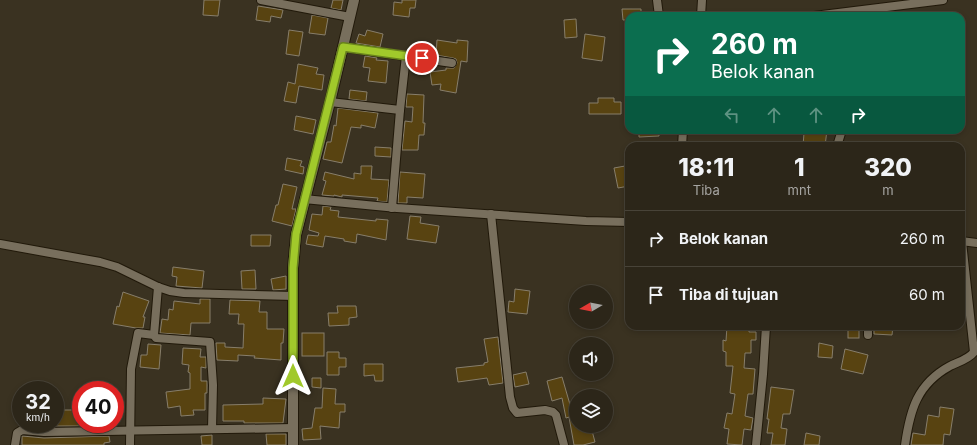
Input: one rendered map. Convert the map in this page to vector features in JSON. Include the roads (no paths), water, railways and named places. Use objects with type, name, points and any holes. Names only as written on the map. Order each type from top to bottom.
[{"type":"street","points":[[261,0],[350,17]]},
{"type":"street","points":[[293,445],[293,268],[296,234],[330,102],[354,0]]},
{"type":"street","points":[[657,0],[658,12]]},
{"type":"street","points":[[701,12],[702,0]]},
{"type":"street","points":[[862,12],[943,0]]},
{"type":"street","points":[[343,47],[452,63]]},
{"type":"street","points":[[392,208],[406,56]]},
{"type":"street","points":[[330,102],[400,110]]},
{"type":"street","points":[[304,199],[392,208],[586,221],[625,222]]},
{"type":"street","points":[[491,214],[510,397],[513,408],[517,413],[545,410],[553,412],[556,415],[564,445]]},
{"type":"street","points":[[965,242],[977,243]]},
{"type":"street","points":[[0,244],[100,262],[117,267],[158,287],[170,291],[184,293],[294,296]]},
{"type":"street","points":[[905,445],[908,423],[914,403],[923,387],[939,373],[974,352],[965,270]]},
{"type":"street","points":[[154,335],[158,287]]},
{"type":"street","points":[[756,445],[766,330]]},
{"type":"street","points":[[868,330],[868,336]]},
{"type":"street","points":[[130,445],[131,369],[138,332],[154,335],[156,338],[210,338],[213,385],[212,429]]},
{"type":"street","points":[[15,445],[18,433],[22,430],[44,432],[293,428]]}]
